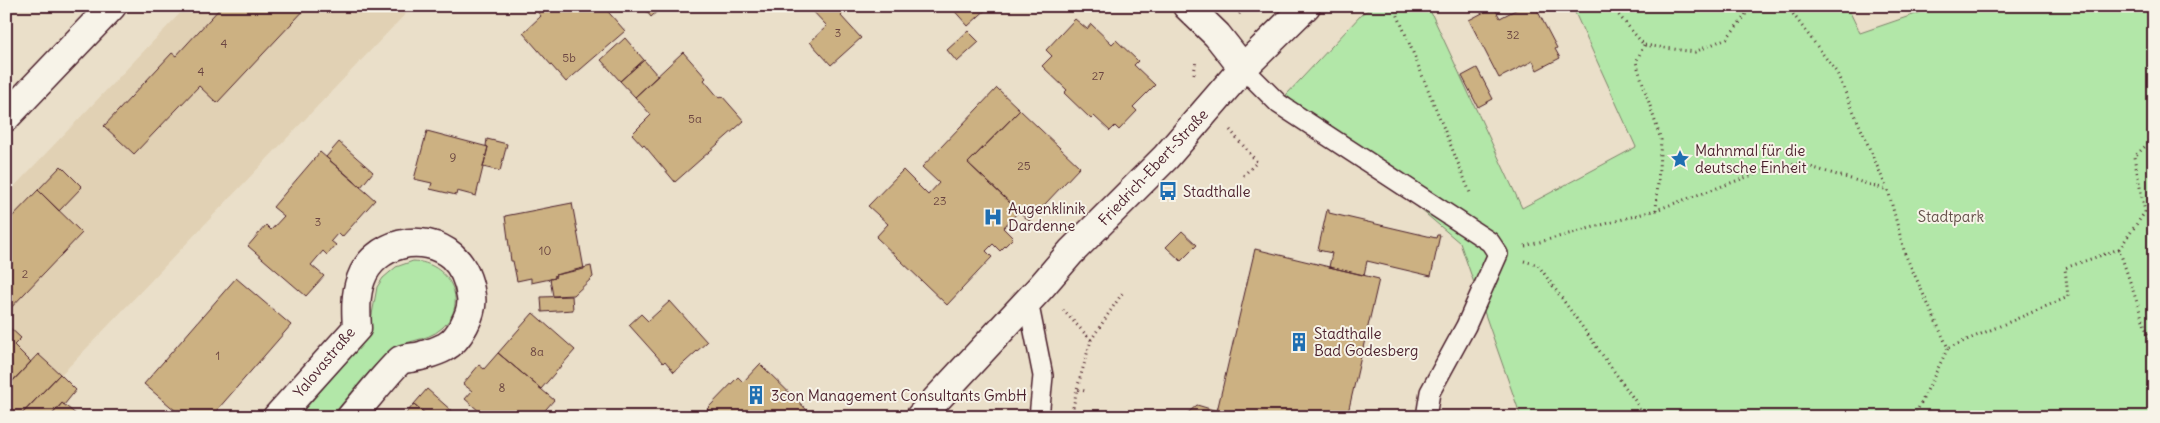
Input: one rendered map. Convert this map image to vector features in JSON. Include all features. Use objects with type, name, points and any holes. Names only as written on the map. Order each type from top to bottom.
[{"type":"street","points":[[6,116],[112,6]]},
{"type":"street","points":[[1187,6],[1217,35],[1243,68]]},
{"type":"street","name":"Friedrich-Ebert-Straße","points":[[920,417],[1035,294],[1071,252],[1166,157],[1243,68],[1306,6]]},
{"type":"street","name":"Yalovastraße","points":[[278,417],[356,328],[357,291],[361,278],[370,263],[386,249],[405,243],[419,242],[438,247],[452,256],[464,272],[472,298],[466,324],[447,347],[421,356],[400,360],[351,417]]},
{"type":"lane","points":[[1243,68],[1279,104],[1490,242],[1498,254],[1466,326],[1430,392],[1426,417]]},
{"type":"lane","points":[[1035,294],[1043,376],[1039,417]]},
{"type":"path","points":[[1394,6],[1471,196]]},
{"type":"path","points":[[1615,6],[1617,13],[1644,45],[1695,52],[1727,38],[1745,16],[1749,6]]},
{"type":"path","points":[[1787,6],[1836,72],[1888,190],[1905,254],[1948,348]]},
{"type":"path","points":[[1644,45],[1636,62],[1661,140],[1656,210]]},
{"type":"path","points":[[1210,107],[1257,162],[1240,178]]},
{"type":"path","points":[[1914,417],[1948,348],[2068,297],[2065,268],[2119,249],[2146,212],[2134,157],[2154,138]]},
{"type":"path","points":[[1498,254],[1656,210],[1772,168],[1797,162],[1888,190]]},
{"type":"path","points":[[2119,249],[2154,353]]},
{"type":"path","points":[[1498,254],[1538,265],[1636,402],[1643,417]]},
{"type":"path","points":[[1071,417],[1091,340],[1123,292]]},
{"type":"path","points":[[1035,294],[1091,340]]},
{"type":"path","points":[[1077,389],[1085,391]]},
{"type":"shaded area","points":[[187,6],[413,6],[21,417],[6,417],[6,195]]},
{"type":"green space","name":"Stadtpark","points":[[1375,6],[1428,6],[1522,208],[1636,147],[1572,6],[1847,6],[1860,33],[1939,6],[2146,6],[2154,33],[2154,417],[1521,417],[1460,243],[1286,95],[1363,13]]},
{"type":"green space","points":[[413,261],[425,263],[436,268],[452,285],[455,307],[451,318],[436,333],[399,345],[387,353],[331,417],[298,417],[368,337],[377,287],[383,278],[396,267]]},
{"type":"building","points":[[222,6],[308,6],[217,103],[199,86],[134,154],[104,126],[172,53],[176,56]]},
{"type":"building","points":[[532,6],[603,6],[625,31],[566,82],[523,33],[541,16]]},
{"type":"building","points":[[642,6],[663,6],[651,17]]},
{"type":"building","points":[[808,6],[851,6],[841,16],[861,38],[831,65],[810,42],[827,26]]},
{"type":"building","points":[[950,6],[990,6],[968,26]]},
{"type":"building","points":[[1523,6],[1535,6],[1557,48],[1555,49],[1560,58],[1537,70],[1533,61],[1499,78],[1469,20],[1494,7],[1500,18]]},
{"type":"building","points":[[1075,19],[1087,29],[1091,24],[1112,44],[1116,40],[1138,61],[1134,65],[1155,85],[1133,107],[1137,111],[1119,130],[1115,126],[1110,131],[1094,116],[1091,119],[1064,93],[1067,90],[1042,66],[1052,56],[1046,50]]},
{"type":"building","points":[[968,31],[979,42],[957,62],[947,50]]},
{"type":"building","points":[[625,38],[644,60],[620,81],[601,60]]},
{"type":"building","points":[[683,52],[706,78],[704,80],[719,98],[722,96],[744,121],[675,182],[644,145],[632,134],[651,115],[635,97]]},
{"type":"building","points":[[644,60],[658,76],[635,97],[620,81]]},
{"type":"building","points":[[1477,68],[1493,99],[1478,107],[1462,76]]},
{"type":"building","points":[[997,88],[1020,110],[968,163],[1019,211],[1003,228],[1013,238],[1000,251],[993,244],[986,251],[992,257],[947,305],[876,237],[888,224],[868,206],[903,170],[928,195],[939,183],[922,167]]},
{"type":"building","points":[[1020,110],[1080,167],[1029,221],[968,163]]},
{"type":"building","points":[[427,131],[488,147],[476,196],[457,191],[456,195],[430,189],[432,183],[414,179]]},
{"type":"building","points":[[487,139],[507,144],[500,171],[483,167],[488,147],[486,146]]},
{"type":"building","points":[[339,142],[373,172],[361,187],[326,157]]},
{"type":"building","points":[[320,152],[375,200],[342,237],[338,233],[331,241],[336,245],[327,255],[323,251],[311,265],[324,276],[306,296],[248,246],[266,225],[271,230],[284,216],[273,207]]},
{"type":"building","points":[[61,166],[82,187],[59,211],[38,190]]},
{"type":"building","points":[[38,190],[82,233],[6,313],[6,223]]},
{"type":"building","points":[[572,203],[584,269],[555,275],[555,278],[531,283],[531,278],[517,281],[513,261],[511,261],[505,216]]},
{"type":"building","points":[[1327,210],[1329,210],[1329,213],[1436,238],[1437,235],[1440,235],[1431,276],[1367,261],[1364,275],[1329,267],[1332,253],[1318,250]]},
{"type":"building","points":[[1182,231],[1197,245],[1181,261],[1166,247]]},
{"type":"building","name":"Stadthalle Bad Godesberg","points":[[1255,249],[1379,279],[1347,417],[1183,417],[1197,405],[1217,411]]},
{"type":"building","points":[[591,266],[593,277],[574,295],[553,296],[550,279],[555,278],[555,275]]},
{"type":"building","points":[[236,278],[291,325],[211,417],[183,417],[144,384]]},
{"type":"building","points":[[572,296],[573,310],[542,312],[541,297]]},
{"type":"building","points":[[670,301],[707,342],[674,372],[665,361],[663,363],[629,325],[641,314],[648,321]]},
{"type":"building","points":[[533,313],[575,350],[541,389],[498,353]]},
{"type":"building","points":[[6,324],[21,338],[14,345],[31,362],[6,388]]},
{"type":"building","points":[[498,353],[554,400],[539,417],[486,417],[465,399],[472,391],[463,384],[479,365],[484,369]]},
{"type":"building","points":[[38,354],[60,374],[19,417],[13,417],[6,410],[6,388]]},
{"type":"building","name":"3con Management Consultants GmbH","points":[[760,364],[814,417],[715,417],[707,409],[738,377],[743,382]]},
{"type":"building","points":[[60,374],[76,390],[64,405],[62,403],[50,417],[19,417]]},
{"type":"building","points":[[427,389],[453,412],[449,417],[429,417],[414,404]]},
{"type":"building","points":[[62,403],[77,415],[80,417],[50,417]]},
{"type":"building","points":[[414,404],[429,417],[403,417]]},
{"type":"place","name":"Mahnmal für die deutsche Einheit","points":[[1680,159]]},
{"type":"place","name":"Stadthalle","points":[[1168,191]]},
{"type":"place","name":"Augenklinik Dardenne","points":[[993,217]]},
{"type":"place","name":"Stadthalle Bad Godesberg","points":[[1299,342]]},
{"type":"place","name":"3con Management Consultants GmbH","points":[[756,395]]}]
